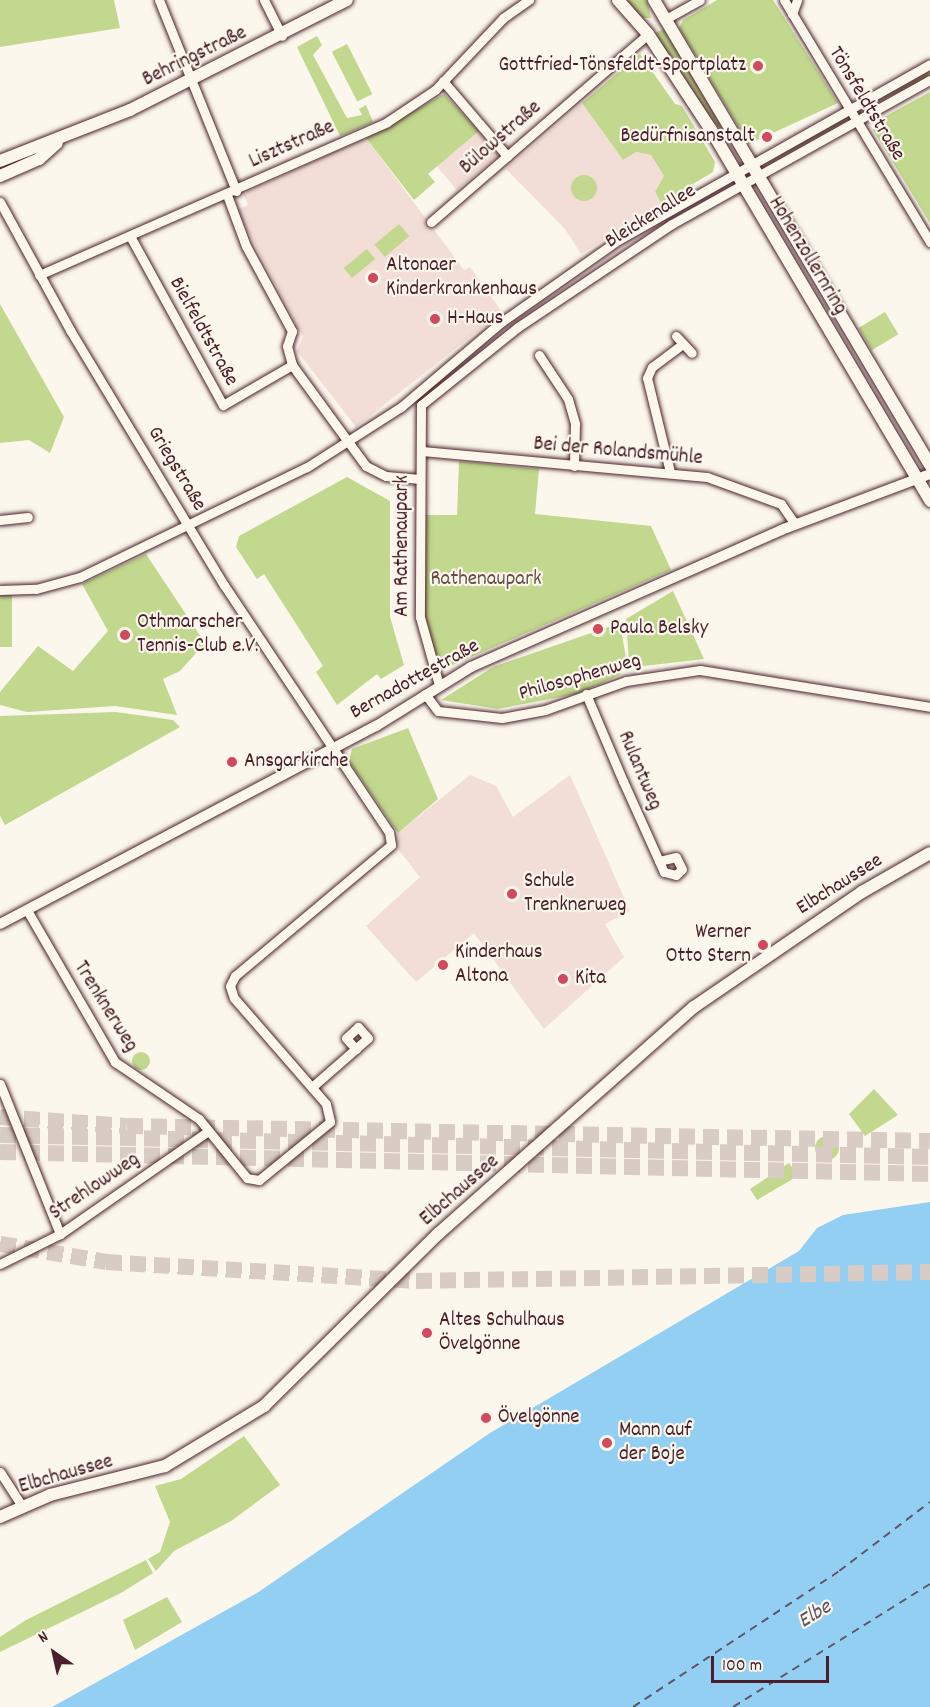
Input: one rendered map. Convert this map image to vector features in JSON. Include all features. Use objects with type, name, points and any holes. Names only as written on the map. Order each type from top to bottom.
[{"type":"main road","name":"Behringstraße","points":[[0,161],[58,142],[190,82],[282,36],[347,0]]},
{"type":"main road","name":"Hohenzollernring","points":[[618,0],[648,34],[930,501]]},
{"type":"main road","name":"Hohenzollernring","points":[[654,0],[664,21],[748,163],[930,465]]},
{"type":"main road","points":[[648,34],[664,21]]},
{"type":"main road","name":"Behringstraße","points":[[0,176],[39,159],[58,142]]},
{"type":"main road","name":"Elbchaussee","points":[[0,1516],[22,1506],[165,1466],[264,1406],[438,1234],[694,1006],[854,897],[930,853]]},
{"type":"street","points":[[159,0],[231,193],[246,246],[292,331],[287,346],[292,365],[372,470],[420,479]]},
{"type":"street","points":[[264,0],[282,36]]},
{"type":"street","name":"Lisztstraße","points":[[39,275],[231,193],[387,122],[443,81],[503,18],[529,0]]},
{"type":"street","points":[[664,21],[700,0]]},
{"type":"street","name":"Tönsfeldtstraße","points":[[784,0],[930,242]]},
{"type":"street","points":[[792,14],[797,0]]},
{"type":"street","name":"Bülowstraße","points":[[431,222],[648,34]]},
{"type":"street","name":"Bleickenallee","points":[[0,590],[36,589],[80,577],[263,491],[350,441],[412,397],[571,272],[732,171],[930,64]]},
{"type":"street","points":[[443,81],[507,156]]},
{"type":"street","name":"Bleickenallee","points":[[421,405],[580,284],[740,183],[930,81]]},
{"type":"street","name":"Griegstraße","points":[[0,202],[39,275],[189,525],[333,747]]},
{"type":"street","name":"Bielfeldtstraße","points":[[130,236],[223,405],[292,365]]},
{"type":"street","points":[[676,336],[681,345],[692,353]]},
{"type":"street","points":[[670,472],[648,378],[652,367],[681,345]]},
{"type":"street","points":[[539,355],[570,406],[574,465]]},
{"type":"street","points":[[412,397],[421,405]]},
{"type":"street","name":"Am Rathenaupark","points":[[421,405],[420,617],[439,685]]},
{"type":"street","name":"Bei der Rolandsmühle","points":[[422,451],[670,472],[745,489],[781,504],[795,524]]},
{"type":"street","name":"Bernadottestraße","points":[[0,924],[333,747],[439,685],[795,524],[930,474]]},
{"type":"street","points":[[0,520],[28,517]]},
{"type":"street","name":"Philosophenweg","points":[[425,694],[438,711],[502,718],[626,681],[700,670],[930,708]]},
{"type":"street","name":"Rulantweg","points":[[586,694],[659,861]]},
{"type":"street","name":"Trenknerweg","points":[[27,910],[116,1062],[199,1119],[244,1176],[259,1180],[330,1122],[331,1112],[234,998],[230,986],[391,845],[389,832],[333,747]]},
{"type":"street","points":[[312,1087],[356,1049]]},
{"type":"street","points":[[0,1083],[60,1234]]},
{"type":"street","name":"Strehlowweg","points":[[0,1264],[60,1234],[207,1132]]},
{"type":"street","points":[[0,1472],[22,1506]]},
{"type":"shaded area","points":[[582,103],[623,160],[636,152],[651,155],[664,176],[655,193],[661,203],[581,254],[565,229],[506,169]]},
{"type":"shaded area","points":[[479,131],[499,155],[457,190],[437,166]]},
{"type":"shaded area","name":"Altonaer Kinderkrankenhaus","points":[[366,138],[464,270],[470,267],[502,312],[356,427],[297,351],[303,337],[237,210],[248,205],[243,194]]},
{"type":"shaded area","name":"Schule Trenknerweg","points":[[470,775],[496,786],[513,817],[570,775],[630,911],[605,924],[624,957],[544,1029],[474,933],[416,982],[366,926],[420,877],[397,848],[398,833]]},
{"type":"green space","points":[[0,0],[114,0],[120,28],[0,47]]},
{"type":"green space","points":[[625,0],[647,0],[651,18],[642,18]]},
{"type":"green space","name":"Gottfried-Tönsfeldt-Sportplatz","points":[[717,0],[773,0],[838,103],[749,144],[679,28],[683,20]]},
{"type":"green space","points":[[664,29],[734,147],[691,93],[655,33]]},
{"type":"green space","points":[[317,36],[322,45],[313,55],[347,118],[362,115],[359,109],[366,105],[373,122],[340,136],[297,47]]},
{"type":"green space","points":[[347,44],[372,94],[357,102],[332,52]]},
{"type":"green space","points":[[640,54],[675,104],[682,106],[715,162],[713,172],[661,203],[655,192],[664,176],[651,155],[636,152],[623,160],[582,103]]},
{"type":"green space","points":[[930,67],[930,78],[856,111],[856,107]]},
{"type":"green space","points":[[930,92],[930,223],[873,130],[875,122]]},
{"type":"green space","points":[[444,94],[479,131],[428,174],[435,182],[414,200],[366,138]]},
{"type":"green space","points":[[846,113],[846,121],[770,161],[769,158]]},
{"type":"green space","points":[[584,175],[593,179],[597,188],[593,197],[584,201],[575,197],[571,188],[575,179]]},
{"type":"green space","points":[[399,224],[409,236],[385,257],[374,245]]},
{"type":"green space","points":[[367,249],[375,259],[352,278],[344,268]]},
{"type":"green space","points":[[0,304],[64,417],[50,453],[29,440],[0,443]]},
{"type":"green space","points":[[885,312],[898,334],[872,350],[858,328]]},
{"type":"green space","name":"Rathenaupark","points":[[459,461],[539,469],[535,514],[651,526],[671,570],[439,671],[423,612],[423,515],[457,515]]},
{"type":"green space","points":[[347,477],[390,501],[390,617],[404,665],[381,679],[377,674],[337,705],[316,672],[323,666],[264,574],[257,579],[236,547],[239,536]]},
{"type":"green space","name":"Othmarscher Tennis-Club e.V.","points":[[146,554],[205,643],[180,671],[163,679],[177,715],[115,706],[27,712],[0,705],[0,692],[38,646],[73,671],[108,631],[82,584]]},
{"type":"green space","points":[[673,591],[704,659],[635,667],[629,662],[626,619]]},
{"type":"green space","points":[[0,595],[12,595],[12,647],[0,647]]},
{"type":"green space","points":[[620,623],[627,664],[620,675],[576,694],[498,709],[441,700],[493,667]]},
{"type":"green space","points":[[116,712],[173,720],[180,727],[5,825],[0,816],[0,716]]},
{"type":"green space","points":[[408,728],[438,799],[398,833],[349,761],[352,749]]},
{"type":"green space","points":[[141,1052],[147,1055],[150,1061],[147,1067],[141,1070],[135,1067],[132,1061],[135,1055]]},
{"type":"green space","points":[[874,1089],[898,1115],[865,1136],[849,1114]]},
{"type":"green space","points":[[827,1136],[832,1137],[838,1143],[838,1153],[832,1159],[827,1160],[822,1159],[816,1153],[815,1148],[816,1143],[822,1137]]},
{"type":"green space","points":[[789,1163],[798,1176],[757,1200],[750,1189]]},
{"type":"green space","points":[[244,1436],[280,1485],[231,1521],[174,1551],[156,1571],[148,1559],[160,1552],[170,1522],[155,1486],[181,1479]]},
{"type":"green space","points":[[146,1560],[153,1573],[121,1593],[0,1652],[0,1637],[26,1620]]},
{"type":"green space","points":[[167,1597],[182,1622],[135,1650],[123,1620]]},
{"type":"water","name":"Elbe","points":[[930,1202],[930,1707],[52,1707],[257,1593],[490,1433],[799,1251],[817,1228],[843,1215]]},
{"type":"ferry route","points":[[633,1707],[839,1571],[930,1502]]},
{"type":"ferry route","points":[[733,1707],[930,1584]]},
{"type":"tunnel","points":[[0,1117],[127,1126],[930,1141]]},
{"type":"tunnel","points":[[0,1135],[930,1157]]},
{"type":"tunnel","points":[[0,1152],[930,1174]]},
{"type":"tunnel","points":[[0,1244],[106,1262],[416,1281],[930,1272]]},
{"type":"place","name":"Gottfried-Tönsfeldt-Sportplatz","points":[[758,66]]},
{"type":"place","name":"Bedürfnisanstalt","points":[[767,137]]},
{"type":"place","name":"Altonaer Kinderkrankenhaus","points":[[373,278]]},
{"type":"place","name":"H-Haus","points":[[435,319]]},
{"type":"place","name":"Paula Belsky","points":[[598,629]]},
{"type":"place","name":"Othmarscher Tennis-Club e.V.","points":[[125,635]]},
{"type":"place","name":"Ansgarkirche","points":[[232,762]]},
{"type":"place","name":"Schule Trenknerweg","points":[[512,894]]},
{"type":"place","name":"Werner Otto Stern","points":[[763,945]]},
{"type":"place","name":"Kinderhaus Altona","points":[[443,965]]},
{"type":"place","name":"Kita","points":[[563,979]]},
{"type":"place","name":"Altes Schulhaus Övelgönne","points":[[427,1333]]},
{"type":"place","name":"Övelgönne","points":[[486,1418]]},
{"type":"place","name":"Mann auf der Boje","points":[[607,1443]]}]
